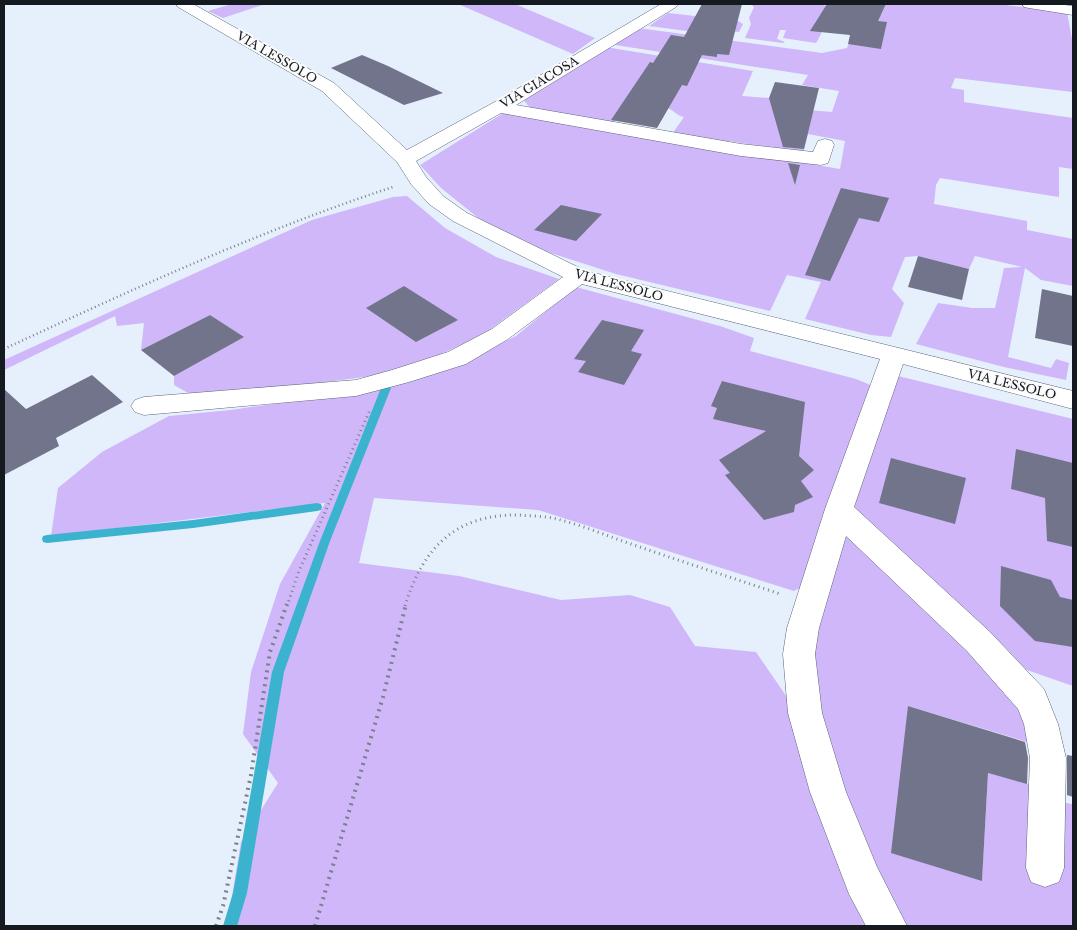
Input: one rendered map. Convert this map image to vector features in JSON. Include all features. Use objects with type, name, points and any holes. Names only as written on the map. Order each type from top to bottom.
[{"type":"street","name":"VIA LESSOLO","points":[[183,4],[328,87],[405,158],[418,180],[436,200],[460,217],[578,276],[1073,400]]},
{"type":"street","name":"VIA GIACOSA","points":[[405,158],[497,108],[670,4]]},
{"type":"street","points":[[1029,4],[1073,11]]},
{"type":"street","points":[[497,108],[741,150],[821,159],[825,145]]},
{"type":"street","points":[[144,406],[320,392],[356,388],[381,381],[457,358],[500,334],[578,276]]},
{"type":"street","points":[[887,926],[863,880],[828,792],[805,713],[799,654],[809,604],[839,508],[894,354]]},
{"type":"street","points":[[839,508],[851,523],[978,641],[1032,700],[1041,724],[1048,758],[1045,868]]},
{"type":"path","points":[[4,349],[151,281],[334,206],[418,180]]},
{"type":"path","points":[[216,926],[223,906],[251,775],[270,652],[299,570],[366,420],[381,381]]},
{"type":"path","points":[[315,926],[383,696],[408,596],[421,563],[439,542],[464,525],[492,515],[526,516],[556,520],[809,604]]},
{"type":"shaded area","points":[[232,4],[265,4],[223,18],[208,11]]},
{"type":"shaded area","points":[[458,4],[515,4],[595,38],[573,54]]},
{"type":"shaded area","points":[[751,4],[816,4],[881,15],[886,4],[997,4],[1067,12],[1073,45],[1073,92],[955,78],[951,88],[964,90],[964,102],[1073,118],[1073,169],[1059,167],[1059,197],[940,178],[936,185],[934,204],[1027,221],[1027,230],[1073,239],[1073,286],[1041,280],[1025,268],[1008,357],[1051,368],[1056,359],[1069,363],[1066,380],[1004,367],[916,344],[938,303],[972,308],[995,308],[1004,268],[1022,267],[975,256],[969,269],[918,256],[905,257],[892,289],[904,303],[891,337],[871,335],[805,319],[821,282],[787,275],[770,311],[616,274],[535,248],[487,225],[441,188],[420,165],[505,112],[840,169],[845,141],[808,134],[803,153],[729,141],[727,144],[672,134],[684,117],[667,108],[655,108],[614,122],[530,108],[523,99],[605,47],[753,71],[742,96],[769,98],[808,110],[832,112],[839,91],[802,85],[808,75],[609,44],[638,28],[822,53],[847,48],[849,43],[881,48],[886,26],[824,20],[821,34],[816,43],[783,38],[786,30],[780,30],[777,39],[785,42],[783,43],[745,38],[751,24],[749,18],[754,7]]},
{"type":"shaded area","points":[[668,13],[738,21],[743,24],[739,32],[728,31],[725,36],[649,26]]},
{"type":"shaded area","points":[[407,196],[445,228],[496,257],[559,279],[481,336],[425,361],[371,376],[297,386],[190,394],[174,385],[174,376],[243,337],[210,315],[141,350],[144,323],[117,326],[115,316],[4,370],[4,360],[312,220],[393,197]]},
{"type":"shaded area","points":[[576,287],[720,326],[754,338],[750,351],[856,379],[873,386],[802,587],[794,591],[538,510],[374,498],[359,563],[459,576],[561,600],[630,595],[670,607],[695,646],[756,652],[793,706],[853,887],[875,926],[227,926],[241,842],[278,783],[243,734],[251,672],[280,584],[325,503],[51,536],[58,488],[102,452],[169,416],[231,410],[375,389],[469,359],[516,336]]},
{"type":"shaded area","points":[[894,375],[1073,419],[1073,686],[1015,666],[856,511],[853,503]]},
{"type":"shaded area","points":[[848,525],[1028,708],[1031,743],[908,706],[982,881],[988,773],[1028,784],[1066,803],[1073,804],[1073,926],[902,926],[882,890],[846,807],[806,671]]},
{"type":"building","points":[[702,4],[742,4],[729,55],[717,54],[717,57],[702,55],[687,86],[682,85],[657,128],[611,120],[650,62],[653,63],[671,35],[684,37]]},
{"type":"building","points":[[827,4],[886,4],[878,21],[887,22],[881,49],[848,44],[850,35],[810,31]]},
{"type":"building","points":[[362,55],[443,93],[404,105],[331,68]]},
{"type":"building","points":[[775,82],[819,88],[804,149],[783,147],[769,98]]},
{"type":"building","points":[[788,163],[800,165],[795,185]]},
{"type":"building","points":[[841,188],[889,198],[879,222],[859,218],[830,281],[805,275]]},
{"type":"building","points":[[561,205],[602,214],[576,241],[534,230]]},
{"type":"building","points":[[918,256],[969,269],[962,300],[908,287]]},
{"type":"building","points":[[404,286],[458,320],[416,342],[366,308]]},
{"type":"building","points":[[1042,289],[1073,296],[1073,346],[1035,338]]},
{"type":"building","points":[[210,315],[244,337],[174,376],[141,350]]},
{"type":"building","points":[[602,320],[644,330],[631,351],[642,354],[624,385],[578,372],[586,361],[574,359]]},
{"type":"building","points":[[92,375],[123,402],[56,438],[59,446],[4,475],[4,389],[26,409]]},
{"type":"building","points":[[722,381],[805,402],[799,456],[814,470],[801,481],[813,497],[795,505],[794,512],[764,520],[725,475],[730,473],[719,460],[766,431],[713,419],[717,408],[711,406]]},
{"type":"building","points":[[1016,449],[1073,463],[1073,547],[1047,541],[1045,498],[1011,489]]},
{"type":"building","points":[[891,458],[966,478],[955,524],[879,503]]},
{"type":"building","points":[[1001,566],[1051,580],[1060,597],[1073,600],[1073,647],[1035,641],[1000,606]]},
{"type":"building","points":[[908,706],[1025,742],[1028,758],[1027,784],[988,773],[982,881],[891,853]]},
{"type":"building","points":[[1067,755],[1073,756],[1073,797],[1067,795]]},
{"type":"waterway","points":[[230,926],[240,893],[278,672],[325,541],[386,388]]},
{"type":"waterway","points":[[47,539],[193,524],[317,507]]}]
